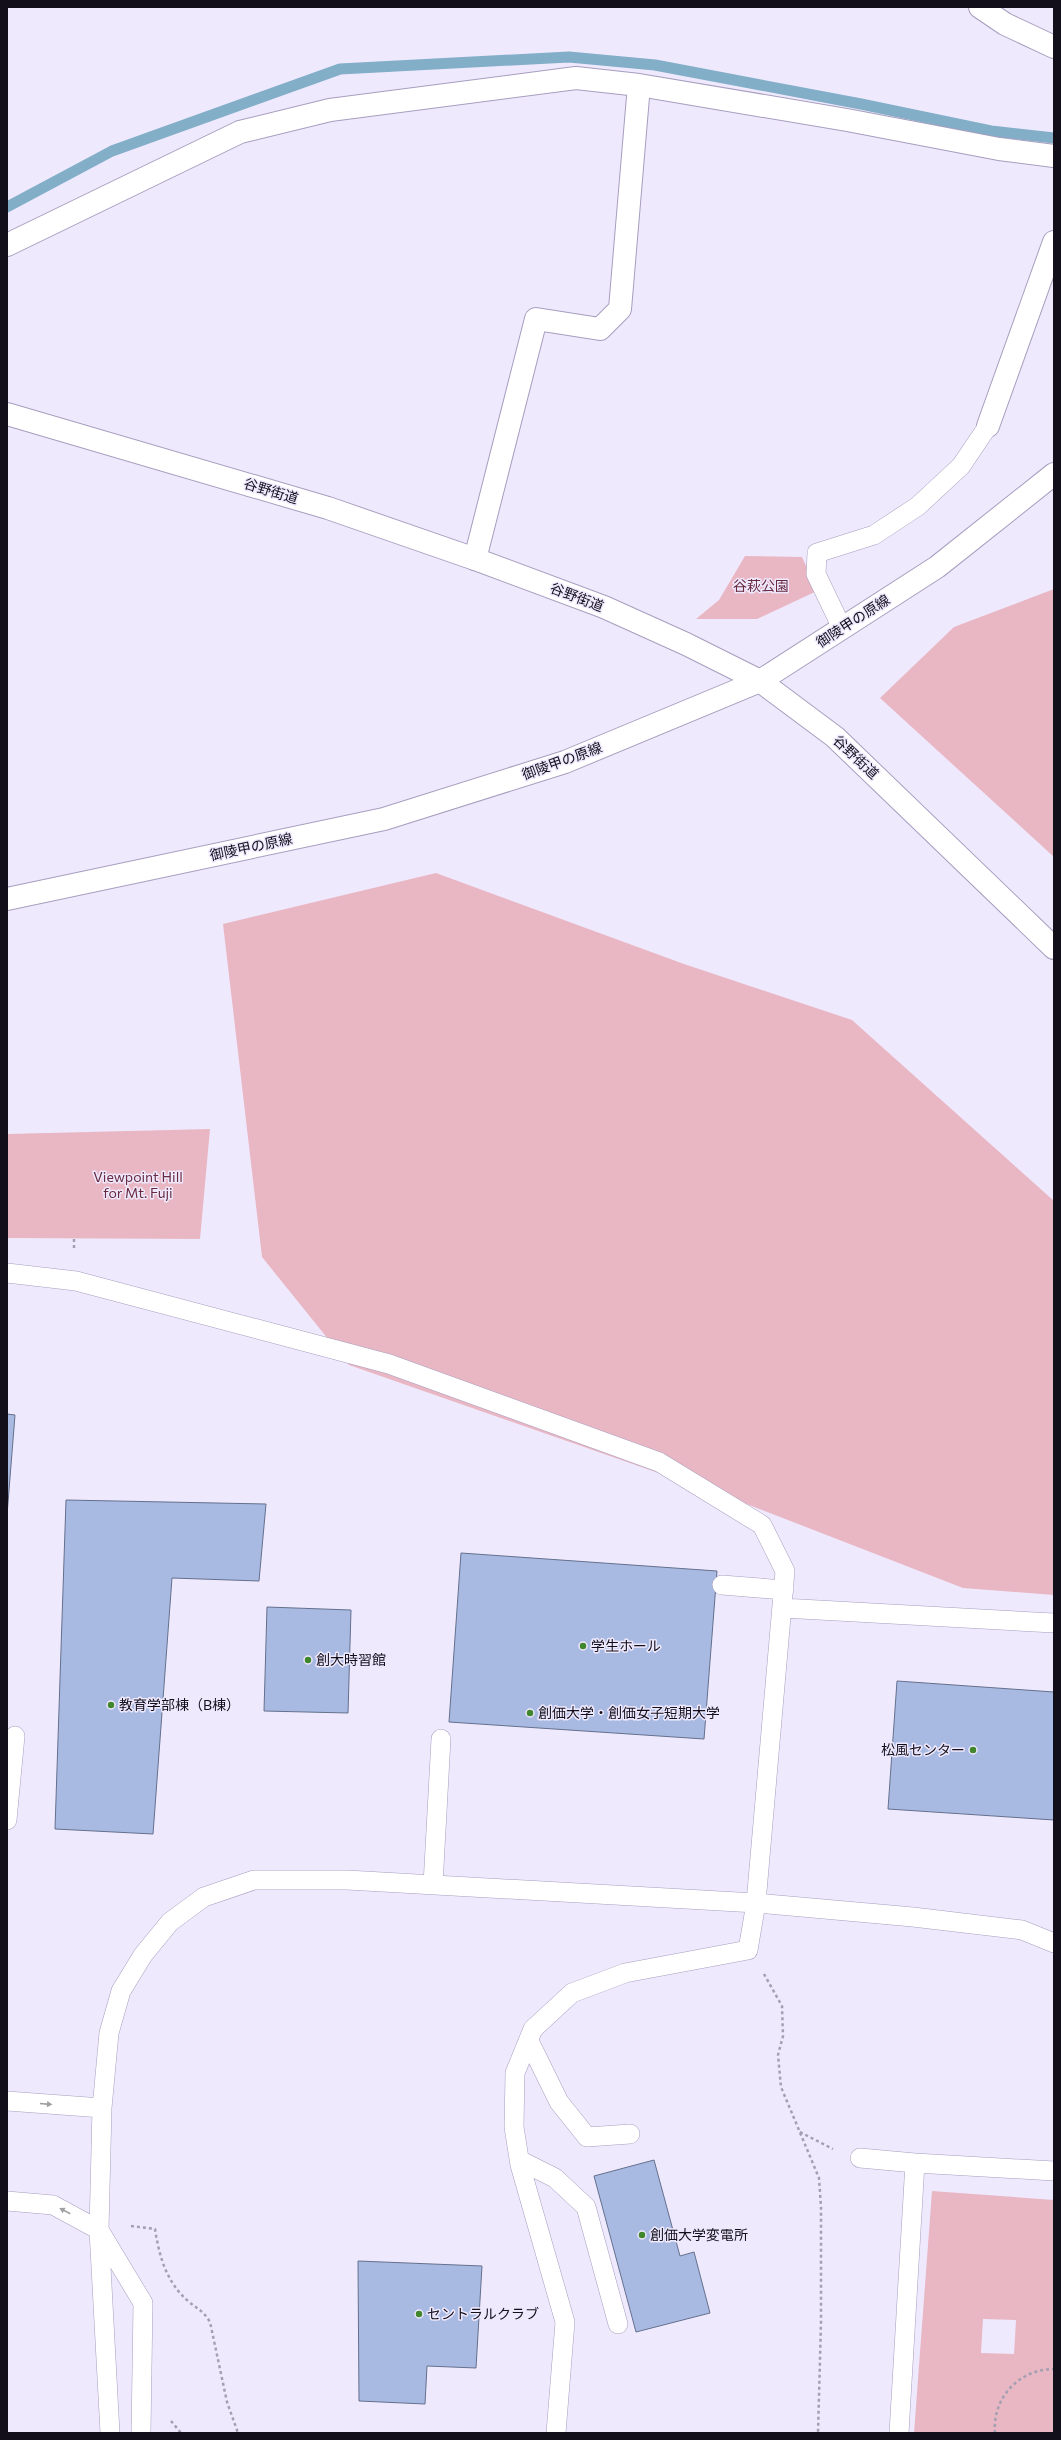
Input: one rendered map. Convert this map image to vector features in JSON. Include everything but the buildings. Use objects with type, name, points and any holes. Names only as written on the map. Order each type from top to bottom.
[{"type":"street","points":[[980,7],[1005,24],[1054,47]]},
{"type":"street","points":[[7,245],[240,132],[330,110],[576,78],[640,85],[847,120],[999,149],[1054,156]]},
{"type":"street","points":[[475,559],[536,319],[600,329],[620,309],[640,85]]},
{"type":"street","points":[[988,426],[1054,242]]},
{"type":"street","name":"谷野街道","points":[[7,414],[328,508],[475,559],[604,607],[686,644],[760,681],[835,737],[1054,948]]},
{"type":"street","name":"御陵甲の原線","points":[[7,899],[384,819],[565,762],[760,681],[937,567],[1054,474]]},
{"type":"lane","points":[[842,628],[816,574],[817,553],[874,535],[918,506],[961,466],[988,426]]},
{"type":"lane","points":[[7,1273],[76,1281],[389,1364],[659,1462],[762,1525],[785,1571],[756,1903],[748,1950],[625,1973],[572,1993],[533,2029],[515,2073],[514,2127],[519,2160],[565,2322],[556,2433]]},
{"type":"lane","points":[[722,1585],[783,1599],[1054,1623]]},
{"type":"lane","points":[[7,1820],[14,1736]]},
{"type":"lane","points":[[433,1885],[441,1739]]},
{"type":"lane","points":[[110,2433],[99,2230],[102,2108],[109,2033],[121,1991],[144,1955],[170,1922],[204,1897],[254,1880],[347,1880],[756,1903],[913,1917],[1022,1930],[1054,1943]]},
{"type":"lane","points":[[528,2041],[559,2102],[587,2137],[630,2134]]},
{"type":"lane","points":[[7,2101],[102,2108]]},
{"type":"lane","points":[[860,2158],[915,2163],[1054,2171]]},
{"type":"lane","points":[[519,2160],[555,2178],[586,2207],[618,2324]]},
{"type":"lane","points":[[898,2433],[915,2163]]},
{"type":"lane","points":[[7,2201],[53,2205],[99,2230],[143,2303],[141,2433]]},
{"type":"path","points":[[748,1950],[766,1976],[782,2006],[783,2036],[778,2055],[781,2087],[819,2178],[821,2207],[818,2433]]},
{"type":"path","points":[[800,2132],[843,2154],[860,2158]]},
{"type":"path","points":[[99,2230],[123,2225],[155,2229],[159,2258],[172,2282],[187,2300],[203,2311],[210,2322],[227,2402],[238,2433]]},
{"type":"path","points":[[995,2433],[994,2423],[998,2404],[1008,2388],[1023,2376],[1041,2369],[1054,2369]]},
{"type":"green space","name":"谷萩公園","points":[[745,556],[802,557],[817,591],[757,619],[696,619],[719,600]]},
{"type":"green space","points":[[1054,589],[1054,857],[880,698],[954,627]]},
{"type":"green space","points":[[436,873],[684,964],[852,1020],[1054,1201],[1054,1595],[963,1588],[739,1501],[349,1365],[262,1257],[223,924]]},
{"type":"green space","name":"Viewpoint Hill for Mt. Fuji","points":[[210,1129],[200,1239],[7,1238],[7,1134]]},
{"type":"green space","points":[[932,2191],[1054,2200],[1054,2433],[914,2433]],"holes":[[[983,2319],[1016,2320],[1014,2354],[981,2353]]]},
{"type":"waterway","points":[[7,207],[112,151],[340,69],[569,57],[655,65],[861,104],[991,131],[1054,138]]},
{"type":"place","name":"学生ホール","points":[[583,1646]]},
{"type":"place","name":"創大時習館","points":[[308,1660]]},
{"type":"place","name":"教育学部棟（B棟）","points":[[111,1705]]},
{"type":"place","name":"創価大学・創価女子短期大学","points":[[530,1713]]},
{"type":"place","name":"松風センター","points":[[973,1750]]},
{"type":"place","name":"創価大学変電所","points":[[642,2235]]},
{"type":"place","name":"セントラルクラブ","points":[[419,2314]]}]
